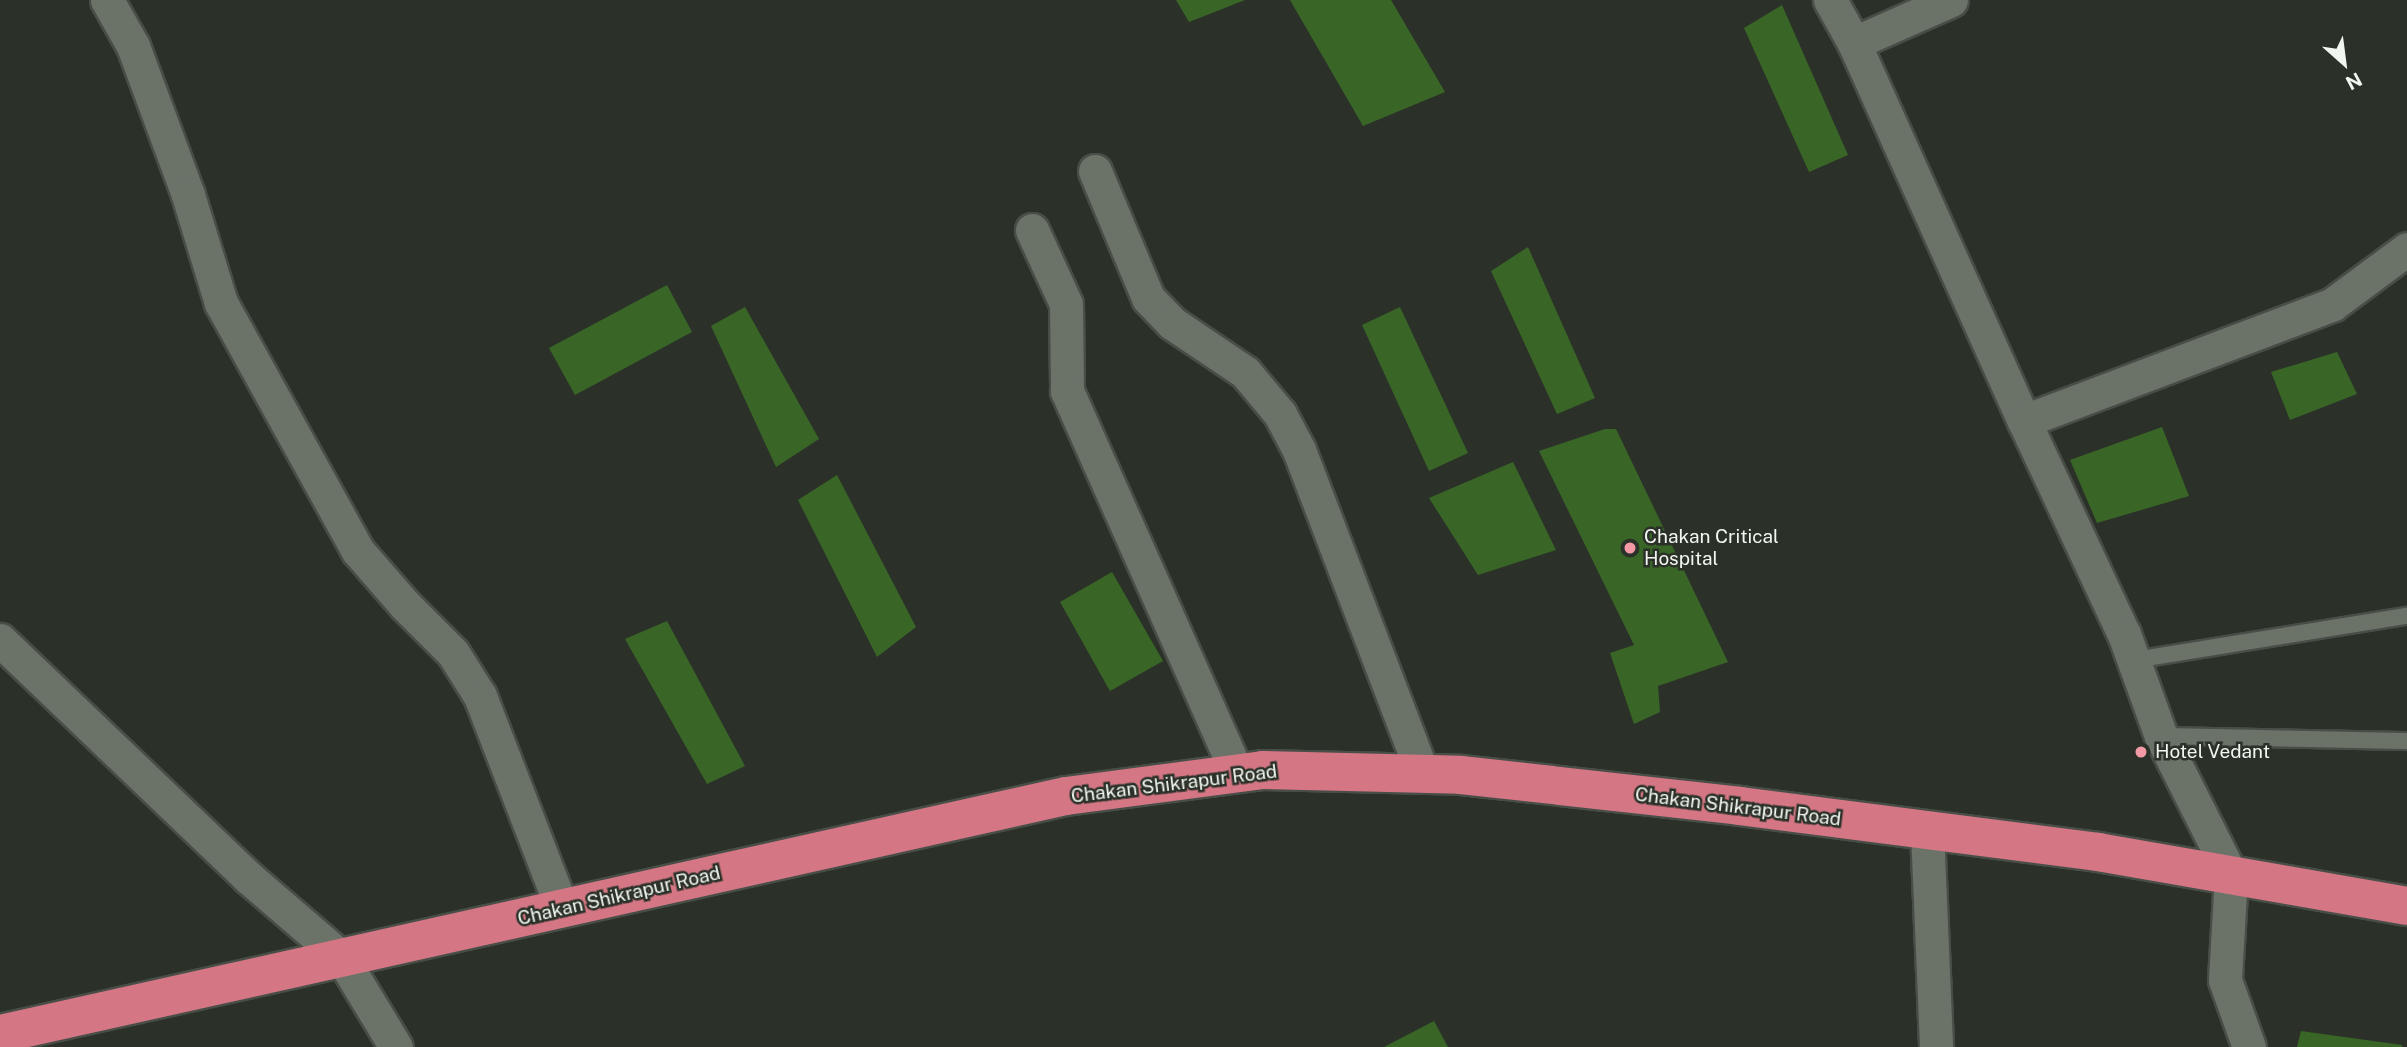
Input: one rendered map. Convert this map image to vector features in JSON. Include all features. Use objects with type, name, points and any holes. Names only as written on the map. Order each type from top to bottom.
[{"type":"highway","name":"Chakan Shikrapur Road","points":[[0,1034],[1066,796],[1262,770],[1423,774],[1727,805],[2098,852],[2407,906]]},
{"type":"street","points":[[107,0],[133,46],[188,195],[221,303],[358,551],[405,605],[453,653],[480,696],[562,908]]},
{"type":"street","points":[[1830,0],[1854,43],[2024,421],[2124,634],[2161,736],[2231,876],[2225,980],[2249,1047]]},
{"type":"street","points":[[1854,43],[1951,0]]},
{"type":"street","points":[[1095,171],[1148,298],[1172,323],[1245,372],[1280,414],[1299,450],[1423,774]]},
{"type":"street","points":[[1032,230],[1066,304],[1067,391],[1237,774]]},
{"type":"street","points":[[2024,421],[2333,304],[2407,249]]},
{"type":"street","points":[[0,640],[249,878],[342,958],[396,1047]]},
{"type":"street","points":[[1927,830],[1936,1047]]},
{"type":"lane","points":[[2134,660],[2407,616]]},
{"type":"lane","points":[[2161,736],[2407,741]]},
{"type":"building","points":[[1176,0],[1245,0],[1189,22]]},
{"type":"building","points":[[1290,0],[1391,0],[1445,92],[1363,126]]},
{"type":"building","points":[[1782,5],[1848,155],[1809,172],[1744,28]]},
{"type":"building","points":[[1528,247],[1595,398],[1557,414],[1491,271]]},
{"type":"building","points":[[667,285],[692,332],[575,395],[549,348]]},
{"type":"building","points":[[745,307],[819,439],[776,467],[711,326]]},
{"type":"building","points":[[1400,307],[1468,453],[1429,471],[1362,325]]},
{"type":"building","points":[[2337,352],[2357,394],[2290,420],[2271,372]]},
{"type":"building","points":[[2162,427],[2189,496],[2097,523],[2070,460]]},
{"type":"building","name":"Chakan Critical Hospital","points":[[1605,429],[1616,429],[1728,662],[1658,686],[1660,712],[1634,724],[1610,653],[1634,645],[1539,451]]},
{"type":"building","points":[[1513,462],[1556,550],[1478,575],[1429,498]]},
{"type":"building","points":[[837,475],[916,627],[877,657],[798,500]]},
{"type":"building","points":[[1112,572],[1163,661],[1110,691],[1060,602]]},
{"type":"building","points":[[667,621],[745,766],[707,784],[625,639]]},
{"type":"building","points":[[1434,1021],[1448,1047],[1384,1047]]},
{"type":"building","points":[[2301,1031],[2402,1045],[2402,1047],[2297,1047]]},
{"type":"place","name":"Chakan Critical Hospital","points":[[1630,548]]},
{"type":"place","name":"Hotel Vedant","points":[[2141,752]]}]
